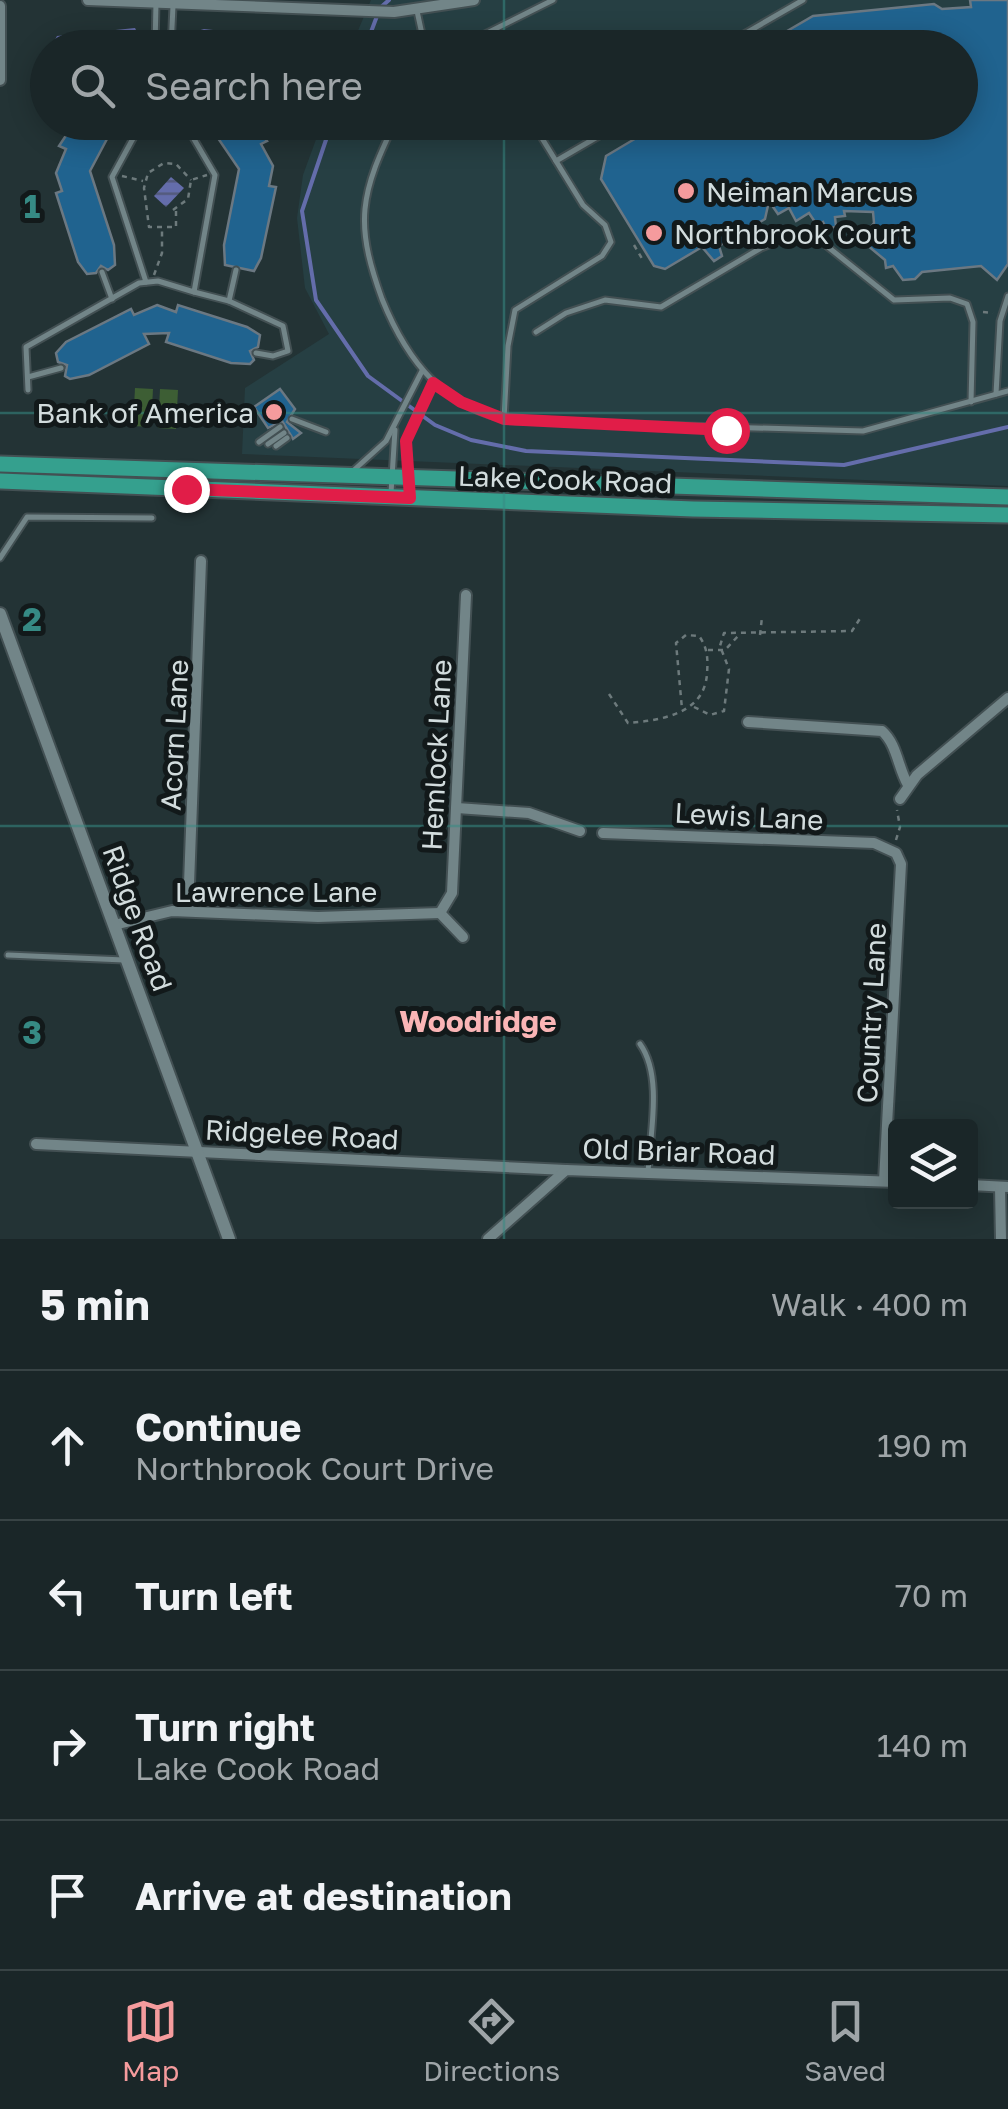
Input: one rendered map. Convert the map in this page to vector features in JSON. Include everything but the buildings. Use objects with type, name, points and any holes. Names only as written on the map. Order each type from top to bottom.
[{"type":"main road","name":"Lake Cook Road","points":[[0,464],[1008,497]]},
{"type":"main road","name":"Lake Cook Road","points":[[0,482],[1005,515]]},
{"type":"street","points":[[88,0],[394,12],[474,0]]},
{"type":"street","points":[[0,6],[0,80]]},
{"type":"street","name":"Acorn Lane","points":[[188,911],[202,561]]},
{"type":"street","name":"Hemlock Lane","points":[[440,912],[452,893],[466,596]]},
{"type":"street","name":"Ridge Road","points":[[0,614],[229,1239]]},
{"type":"street","points":[[900,799],[908,785],[1008,698]]},
{"type":"street","points":[[748,722],[882,732],[889,738],[897,768],[908,785]]},
{"type":"street","points":[[456,808],[529,813],[580,830]]},
{"type":"street","name":"Lewis Lane","points":[[603,833],[874,843],[892,850]]},
{"type":"street","name":"Country Lane","points":[[892,850],[900,864],[892,1119]]},
{"type":"street","name":"Lawrence Lane","points":[[114,926],[188,911],[318,917],[440,912]]},
{"type":"street","points":[[440,912],[463,936]]},
{"type":"street","name":"Ridgelee Road","points":[[36,1144],[566,1170]]},
{"type":"street","name":"Old Briar Road","points":[[488,1239],[566,1170],[888,1181]]},
{"type":"street","points":[[978,1185],[1004,1187],[1001,1239]]},
{"type":"lane","points":[[490,30],[553,0]]},
{"type":"lane","points":[[751,30],[803,0]]},
{"type":"lane","points":[[155,30],[156,3]]},
{"type":"lane","points":[[172,30],[173,4]]},
{"type":"lane","points":[[416,8],[422,30]]},
{"type":"lane","points":[[132,140],[113,174],[148,282]]},
{"type":"lane","points":[[194,292],[215,174],[195,140]]},
{"type":"lane","points":[[387,140],[373,174],[364,228],[390,318],[422,371],[461,402],[504,419],[713,430],[863,431],[1008,391]]},
{"type":"lane","points":[[504,419],[515,310],[610,246],[605,226],[583,205],[543,140]]},
{"type":"lane","points":[[556,161],[592,140]]},
{"type":"lane","points":[[536,332],[566,313],[605,300],[628,301],[654,310],[778,240],[810,236],[842,256],[894,300],[950,298],[967,304],[973,314],[971,402]]},
{"type":"lane","points":[[230,301],[236,270]]},
{"type":"lane","points":[[102,272],[112,299]]},
{"type":"lane","points":[[28,390],[26,347],[148,282],[230,301],[272,319],[288,334],[288,350],[274,356],[256,352]]},
{"type":"lane","points":[[996,394],[1000,321],[1008,296]]},
{"type":"lane","points":[[28,377],[61,368]]},
{"type":"lane","points":[[339,476],[375,454],[395,426],[422,371]]},
{"type":"lane","points":[[410,498],[408,434],[433,383]]},
{"type":"lane","points":[[300,424],[326,432]]},
{"type":"lane","points":[[391,497],[395,426]]},
{"type":"lane","points":[[259,442],[284,433]]},
{"type":"lane","points":[[268,444],[284,433]]},
{"type":"lane","points":[[276,446],[284,433]]},
{"type":"lane","points":[[0,558],[27,517],[152,518]]},
{"type":"lane","points":[[8,955],[127,960]]},
{"type":"lane","points":[[640,1044],[652,1073],[648,1173]]},
{"type":"path","points":[[164,163],[184,168],[191,180],[188,198],[175,210],[176,227],[149,228],[144,182],[154,167],[164,163]]},
{"type":"path","points":[[113,174],[144,182]]},
{"type":"path","points":[[191,180],[215,174]]},
{"type":"path","points":[[148,282],[162,253],[162,227]]},
{"type":"path","points":[[634,246],[644,262]]},
{"type":"path","points":[[983,312],[993,313]]},
{"type":"path","points":[[760,634],[762,617]]},
{"type":"path","points":[[608,694],[628,723],[667,719],[693,707],[710,715],[724,712],[729,669],[720,642],[724,633],[852,631],[861,617]]},
{"type":"path","points":[[706,650],[725,650],[740,634]]},
{"type":"path","points":[[682,709],[676,643],[686,636],[699,636],[706,650],[706,687],[693,707]]},
{"type":"path","points":[[892,850],[900,827],[895,815],[900,799]]},
{"type":"shaded area","name":"Northbrook Court","points":[[371,0],[1008,0],[1008,486],[242,454],[245,388],[329,334],[305,288],[297,218],[303,175],[316,140],[978,140],[978,30],[358,30]]},
{"type":"green space","points":[[135,388],[153,389],[151,427],[133,426]]},
{"type":"green space","points":[[160,389],[178,390],[176,429],[158,428]]},
{"type":"water","points":[[171,177],[184,188],[166,207],[154,196]]},
{"type":"waterway","points":[[372,30],[380,8],[389,0]]},
{"type":"waterway","points":[[326,140],[302,211],[316,300],[368,376],[435,425],[471,440],[526,451],[844,465],[1008,427]]},
{"type":"place","name":"Neiman Marcus","points":[[686,191]]},
{"type":"place","name":"Northbrook Court","points":[[654,233]]},
{"type":"place","name":"Bank of America","points":[[274,412]]},
{"type":"district","name":"Woodridge","points":[[478,1021]]},
{"type":"route","points":[[186,489],[410,498],[406,441],[433,383],[461,402],[504,419],[726,430]]}]
